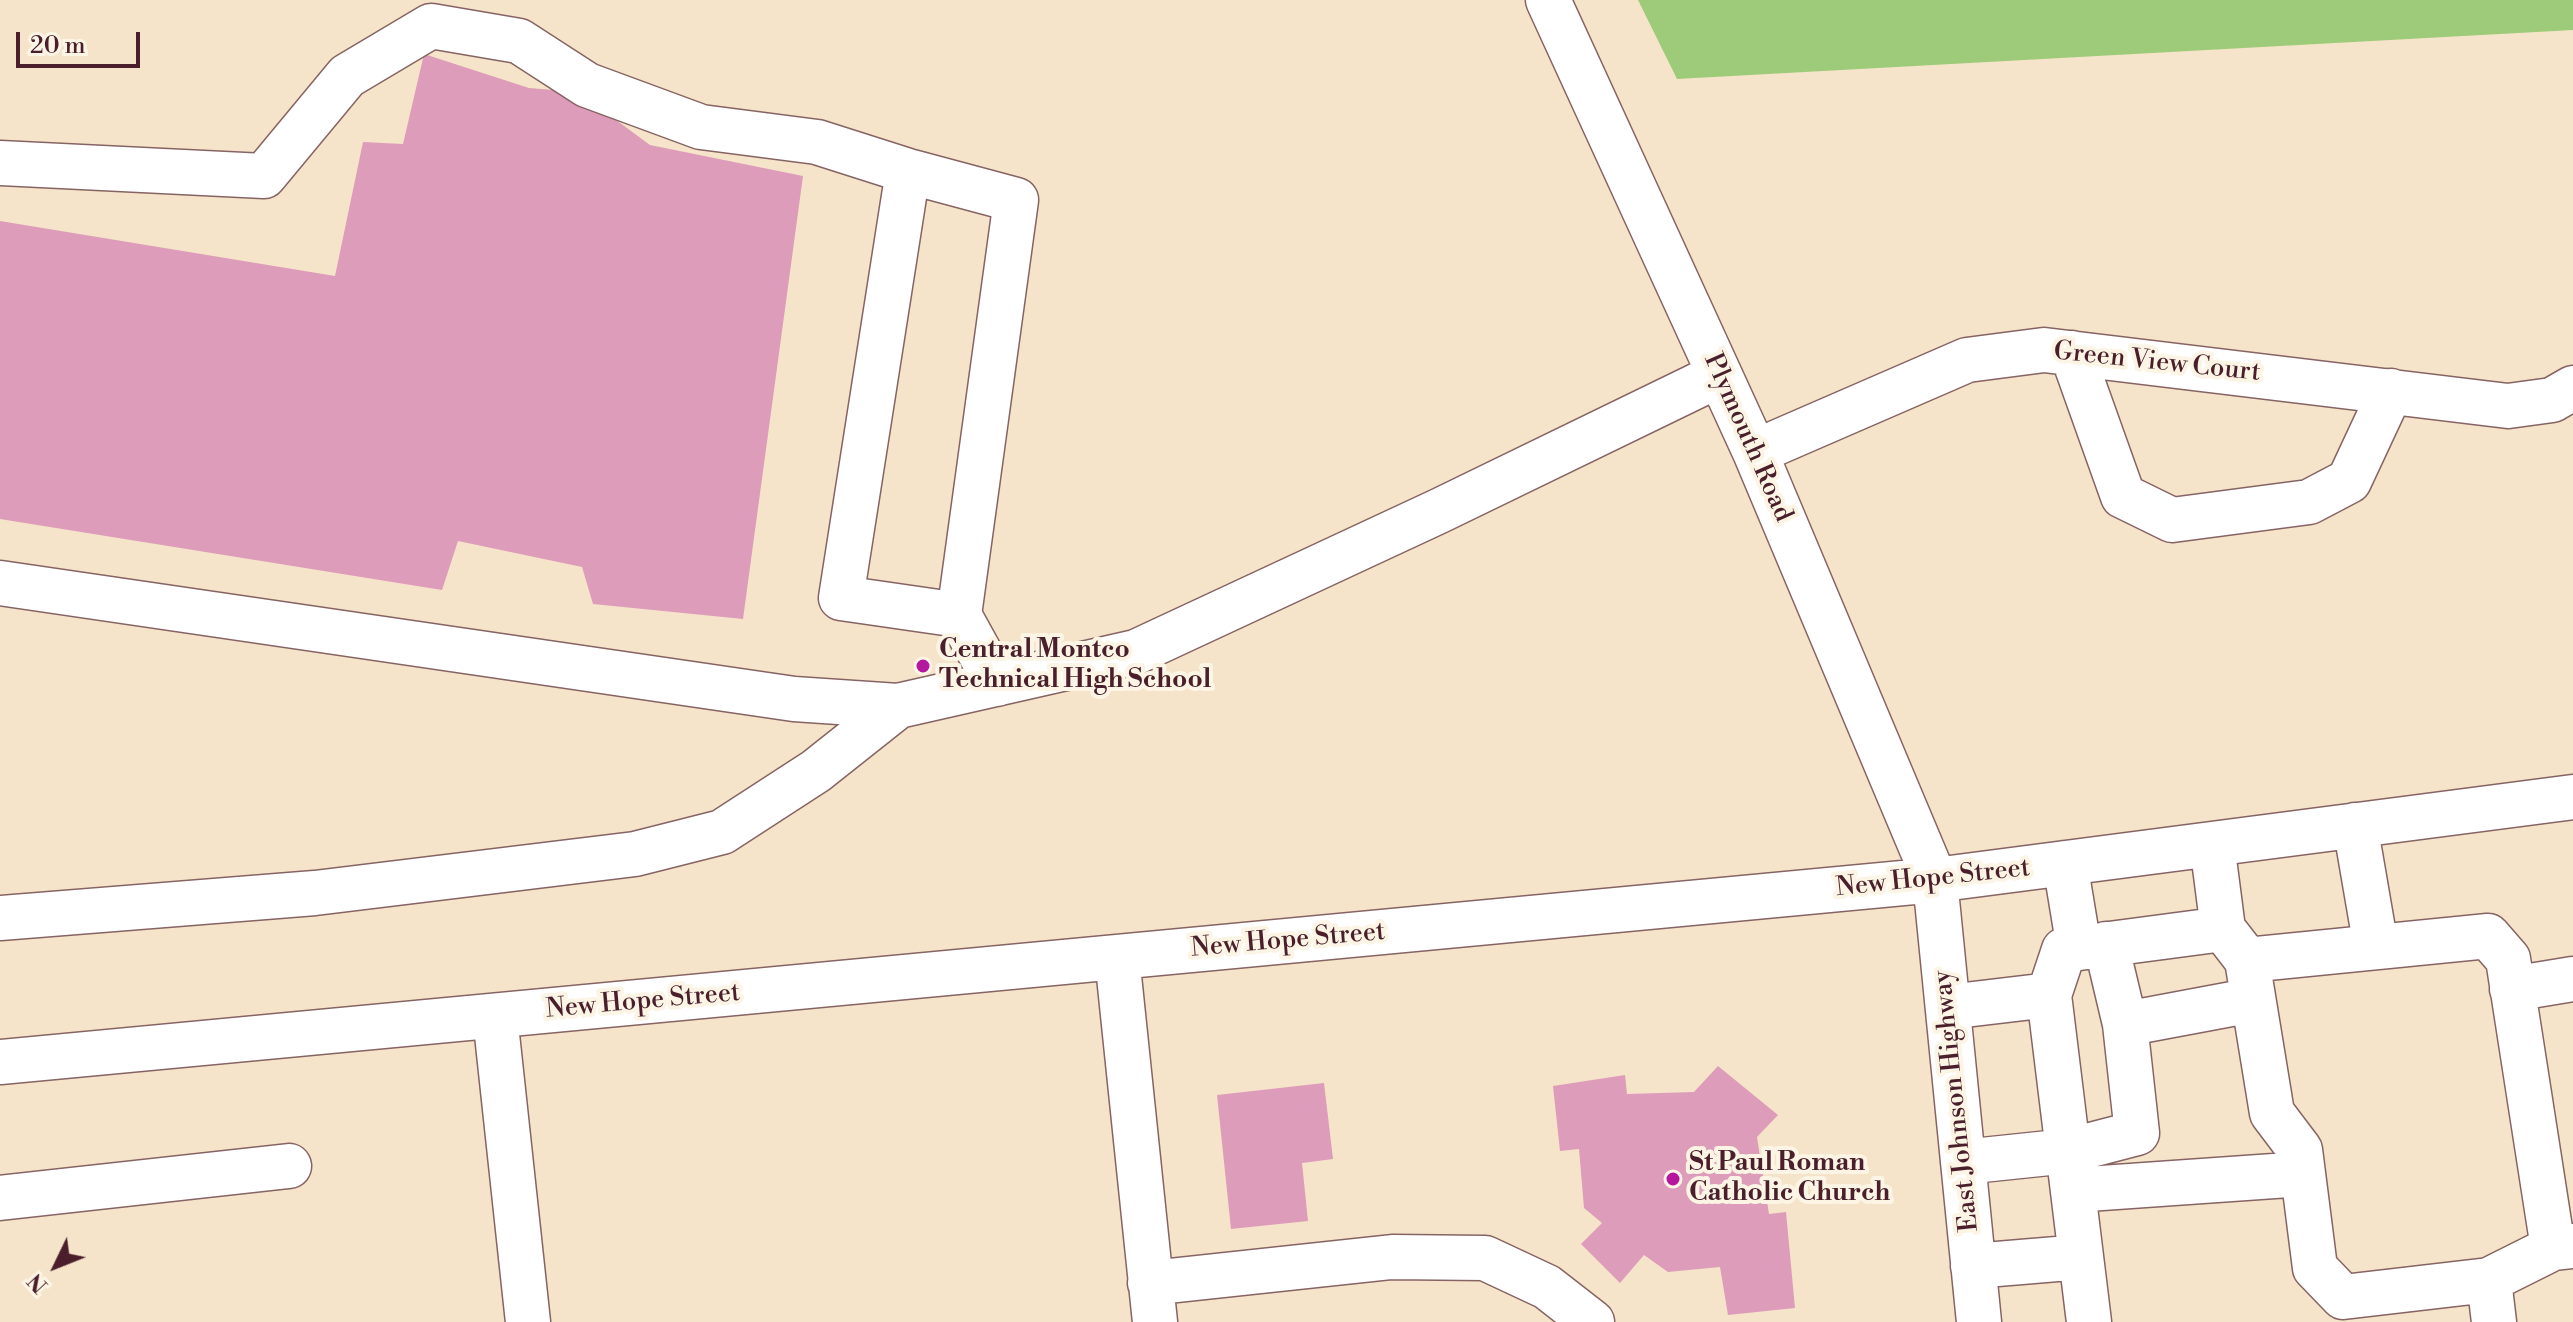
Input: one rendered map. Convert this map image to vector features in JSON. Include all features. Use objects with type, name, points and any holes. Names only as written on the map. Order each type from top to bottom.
[{"type":"street","name":"Plymouth Road","points":[[1548,0],[1755,452],[1935,880]]},
{"type":"street","points":[[0,163],[264,176],[347,76],[431,26],[519,41],[587,85],[701,127],[817,142],[1016,200],[959,615],[997,684]]},
{"type":"street","points":[[908,171],[841,598],[959,615]]},
{"type":"street","name":"Green View Court","points":[[1755,452],[1967,360],[2044,350],[2508,406],[2552,400],[2573,388]]},
{"type":"street","points":[[2072,353],[2123,496],[2172,520],[2309,502],[2349,481],[2391,391]]},
{"type":"street","points":[[0,583],[794,699],[898,706],[1136,652],[1439,511],[1719,375]]},
{"type":"street","points":[[0,918],[315,893],[635,854],[722,832],[816,771],[898,706]]},
{"type":"street","name":"New Hope Street","points":[[0,1062],[1935,880],[2573,797]]},
{"type":"street","points":[[2355,825],[2376,947]]},
{"type":"street","points":[[2089,1322],[2049,995],[2064,950],[2092,946],[2241,963],[2488,936],[2508,959],[2563,1247],[2492,1301],[2343,1297],[2315,1268],[2300,1150],[2272,1113],[2241,963],[2212,844]]},
{"type":"street","points":[[2065,863],[2092,946],[2125,1024],[2137,1133],[2070,1170]]},
{"type":"street","name":"East Johnson Highway","points":[[1935,880],[1979,1322]]},
{"type":"street","points":[[1117,957],[1153,1302],[1392,1257],[1485,1258],[1547,1287],[1592,1322]]},
{"type":"street","points":[[2125,1024],[2241,963]]},
{"type":"street","points":[[2512,989],[2573,979]]},
{"type":"street","points":[[1948,1007],[2049,995]]},
{"type":"street","points":[[495,1016],[528,1322]]},
{"type":"street","points":[[1963,1162],[2070,1170],[2303,1174]]},
{"type":"street","points":[[0,1198],[289,1166]]},
{"type":"street","points":[[1973,1266],[2081,1257]]},
{"type":"green space","points":[[1638,0],[2573,0],[2573,30],[1677,79]]},
{"type":"building","points":[[424,54],[529,88],[578,92],[650,145],[803,176],[743,619],[593,604],[582,567],[458,541],[442,590],[0,519],[0,221],[335,276],[363,142],[403,144]]},
{"type":"building","name":"St Paul Roman Catholic Church","points":[[1718,1066],[1778,1115],[1757,1137],[1769,1214],[1786,1212],[1795,1308],[1728,1315],[1720,1267],[1668,1272],[1644,1255],[1620,1283],[1581,1244],[1602,1223],[1584,1208],[1579,1149],[1560,1151],[1553,1086],[1625,1075],[1627,1094],[1694,1092]]},
{"type":"building","points":[[1324,1083],[1333,1159],[1302,1163],[1308,1221],[1231,1229],[1217,1095]]},
{"type":"place","name":"Central Montco Technical High School","points":[[923,666]]},
{"type":"place","name":"St Paul Roman Catholic Church","points":[[1673,1179]]}]
